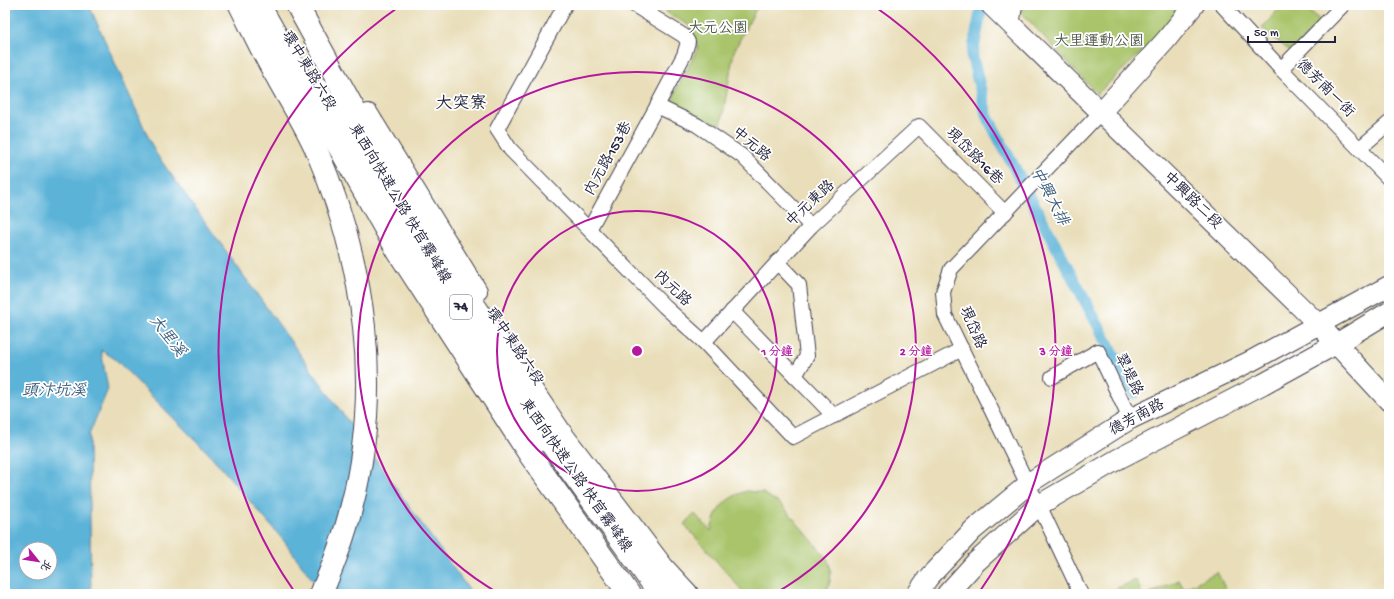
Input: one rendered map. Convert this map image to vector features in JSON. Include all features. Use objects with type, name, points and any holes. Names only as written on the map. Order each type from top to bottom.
[{"type":"highway","points":[[240,5],[262,52],[308,132],[328,178],[348,239],[359,285],[365,323],[367,386],[365,435],[361,463],[342,541],[321,594]]},
{"type":"highway","name":"東西向快速公路 快官霧峰線","points":[[259,5],[399,253],[530,455],[628,594]]},
{"type":"highway","name":"東西向快速公路 快官霧峰線","points":[[285,5],[419,242],[549,443],[660,594]]},
{"type":"highway","points":[[297,5],[381,159],[430,240],[562,435],[663,568],[688,594]]},
{"type":"street","name":"環中東路六段","points":[[269,5],[412,247],[545,447],[656,594]]},
{"type":"street","name":"環中東路六段","points":[[307,5],[351,86],[492,315],[570,430],[688,594]]},
{"type":"street","name":"內元路","points":[[565,5],[497,129],[510,149],[590,228],[664,306],[704,342],[793,437],[962,349]]},
{"type":"street","name":"內元路153巷","points":[[590,228],[684,55],[688,42],[684,36],[634,5]]},
{"type":"street","name":"中興路二段","points":[[991,5],[1012,28],[1101,112],[1319,325],[1389,401]]},
{"type":"street","points":[[1012,28],[1015,5]]},
{"type":"street","points":[[1101,112],[1166,40],[1194,5]]},
{"type":"street","name":"德芳南一街","points":[[1222,5],[1281,69],[1389,179]]},
{"type":"street","points":[[1281,69],[1343,5]]},
{"type":"street","name":"中元路","points":[[657,106],[697,125],[742,156],[811,226]]},
{"type":"street","name":"現岱路","points":[[1081,594],[1039,505],[945,315],[943,292],[951,269],[1101,112]]},
{"type":"street","points":[[1360,148],[1389,123]]},
{"type":"street","name":"中元東路","points":[[704,342],[811,226],[919,126]]},
{"type":"street","name":"現岱路16巷","points":[[919,126],[1005,213]]},
{"type":"street","points":[[777,262],[799,285],[806,356],[795,376]]},
{"type":"street","name":"德芳南路","points":[[917,594],[928,578],[973,530],[1028,485],[1130,419],[1251,361],[1389,286]]},
{"type":"street","points":[[732,311],[834,416]]},
{"type":"street","name":"德芳南路","points":[[947,594],[976,562],[1039,505],[1118,458],[1263,384],[1336,344],[1389,312]]},
{"type":"street","name":"翠堤路","points":[[1052,377],[1098,351],[1130,419]]},
{"type":"green space","name":"大元公園","points":[[671,5],[758,5],[734,51],[721,125],[668,107],[698,48],[690,26],[666,12]]},
{"type":"green space","name":"大里運動公園","points":[[1022,5],[1185,5],[1161,34],[1097,94],[1021,12]]},
{"type":"green space","points":[[1282,5],[1301,5],[1320,20],[1292,53],[1262,28]]},
{"type":"green space","points":[[747,491],[763,493],[782,505],[826,557],[830,566],[831,575],[825,594],[745,594],[684,524],[695,514],[711,531],[715,517],[722,505],[733,497]]},
{"type":"green space","points":[[1217,572],[1228,594],[1150,594],[1179,580],[1184,589]]},
{"type":"green space","points":[[1136,580],[1142,594],[1104,594]]},
{"type":"water","points":[[5,5],[89,5],[155,152],[472,594],[323,594],[284,541],[212,457],[115,359],[101,350],[108,389],[89,435],[91,594],[5,594]]},
{"type":"waterway","name":"中興大排","points":[[982,5],[972,56],[987,116],[1134,393]]},
{"type":"district","name":"大突寮","points":[[461,105]]},
{"type":"water label","name":"大里溪","points":[[166,337]]},
{"type":"water label","name":"頭汴坑溪","points":[[54,392]]}]
